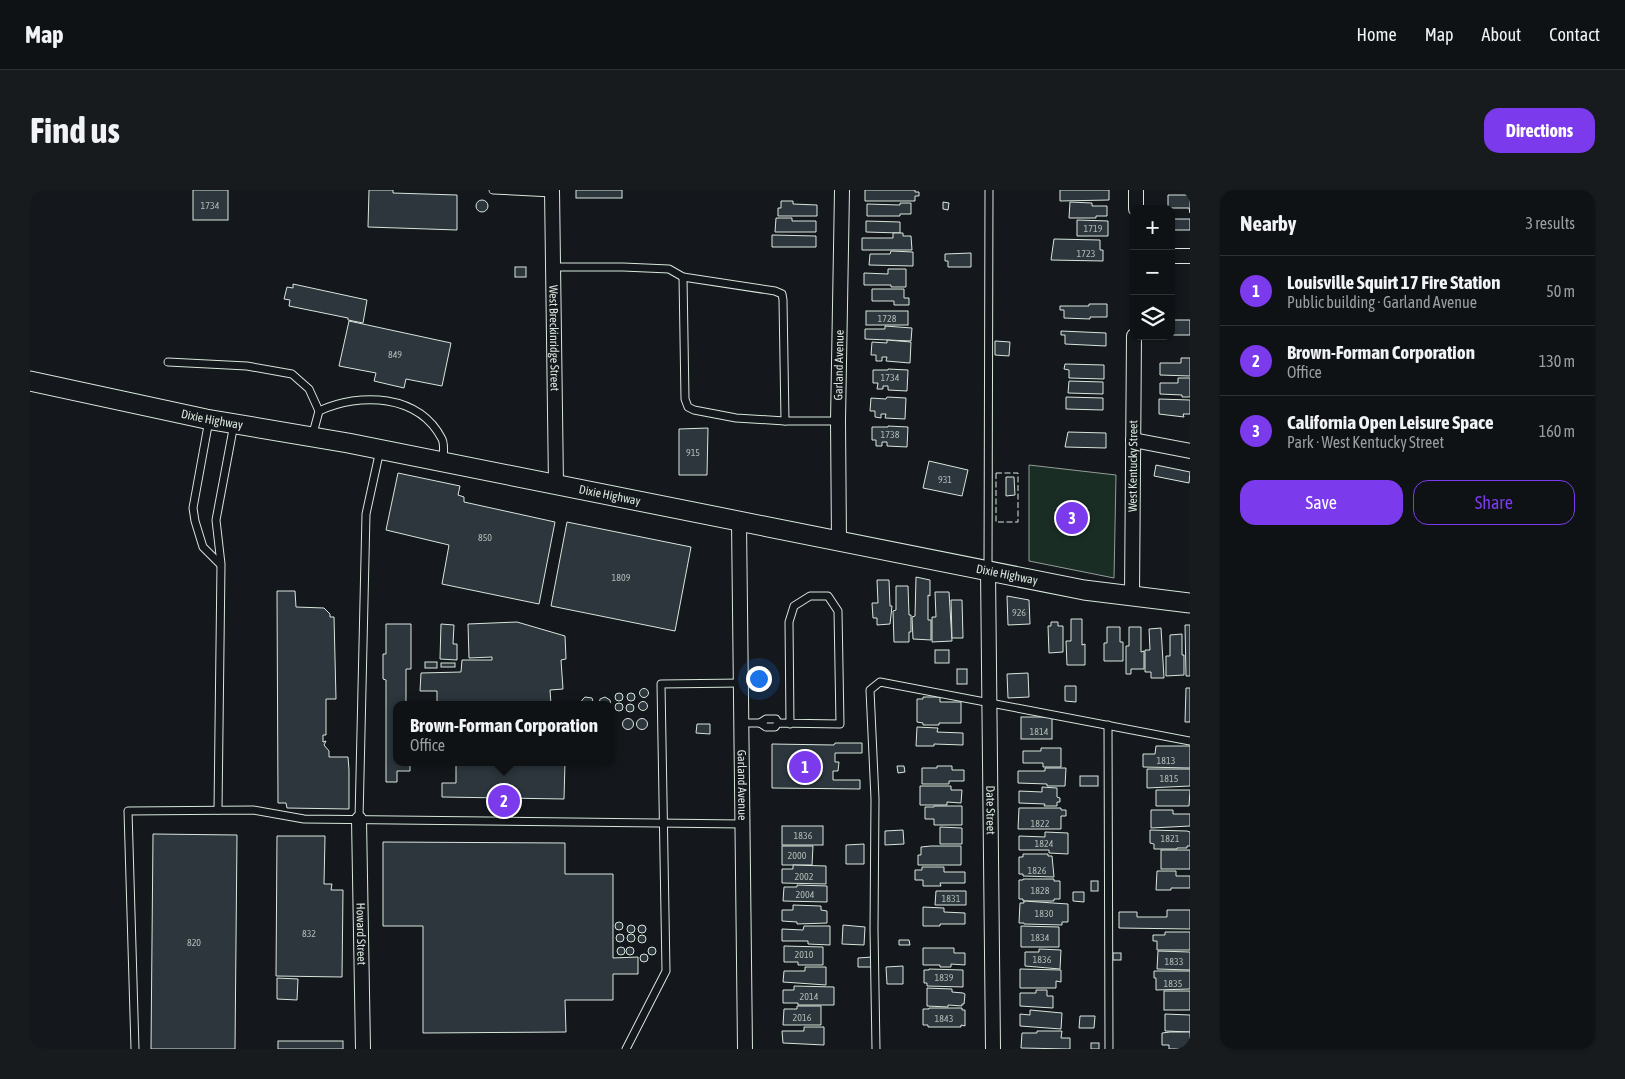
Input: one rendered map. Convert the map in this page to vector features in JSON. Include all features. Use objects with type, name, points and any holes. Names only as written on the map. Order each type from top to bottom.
[{"type":"street","name":"Garland Avenue","points":[[839,540],[838,422],[842,190]]},
{"type":"street","points":[[1136,190],[1136,205]]},
{"type":"street","name":"West Breckinridge Street","points":[[552,191],[556,485]]},
{"type":"street","points":[[1175,256],[1190,256]]},
{"type":"street","name":"West Kentucky Street","points":[[1132,595],[1134,340]]},
{"type":"street","name":"Dixie Highway","points":[[30,381],[209,420],[443,462],[1084,590],[1190,603]]},
{"type":"street","points":[[1134,440],[1190,451]]},
{"type":"street","name":"Garland Avenue","points":[[739,521],[745,1049]]},
{"type":"street","name":"Date Street","points":[[988,570],[993,1049]]},
{"type":"street","name":"Howard Street","points":[[359,819],[363,1049]]},
{"type":"lane","points":[[493,190],[552,191]]},
{"type":"lane","points":[[988,570],[989,190]]},
{"type":"lane","points":[[552,267],[669,269],[683,277],[775,291],[782,294],[785,421]]},
{"type":"lane","points":[[683,277],[685,399],[688,407],[694,410],[736,418],[838,422]]},
{"type":"lane","points":[[168,362],[247,366],[292,374],[309,389],[319,411],[312,437]]},
{"type":"lane","points":[[319,411],[340,403],[372,399],[409,406],[423,415],[443,440],[443,462]]},
{"type":"lane","points":[[209,420],[193,508],[203,547],[221,564]]},
{"type":"lane","points":[[218,810],[221,564],[216,520],[234,424]]},
{"type":"lane","points":[[359,819],[366,514],[380,450]]},
{"type":"lane","points":[[741,723],[760,723],[766,727],[775,727],[778,723],[790,724],[840,724],[838,611],[828,596],[810,596],[794,606],[789,622],[790,724]]},
{"type":"lane","points":[[876,1049],[874,929],[875,799],[870,690],[880,682],[1190,741]]},
{"type":"lane","points":[[626,1049],[666,971],[661,684],[741,683]]},
{"type":"lane","points":[[1108,725],[1109,1049]]},
{"type":"lane","points":[[135,1049],[128,811],[253,810],[304,819],[742,824]]},
{"type":"green space","points":[[1029,465],[1116,475],[1114,578],[1029,561]]},
{"type":"building","points":[[193,190],[228,190],[228,220],[193,220]]},
{"type":"building","points":[[369,190],[393,190],[393,193],[457,195],[457,230],[368,227]]},
{"type":"building","points":[[576,190],[622,190],[622,198],[576,198]]},
{"type":"building","points":[[865,190],[915,190],[915,192],[919,192],[919,196],[915,196],[915,201],[865,201]]},
{"type":"building","points":[[1060,190],[1109,190],[1109,200],[1060,201]]},
{"type":"building","points":[[1168,195],[1190,195],[1190,213],[1189,208],[1175,208],[1175,205],[1168,205]]},
{"type":"building","points":[[480,200],[484,200],[488,206],[484,212],[480,212],[476,208],[476,204]]},
{"type":"building","points":[[781,201],[793,201],[793,204],[817,205],[817,216],[778,216],[778,208],[781,208]]},
{"type":"building","points":[[943,202],[949,203],[948,210],[943,209]]},
{"type":"building","points":[[1070,202],[1092,203],[1092,206],[1107,206],[1107,216],[1069,218]]},
{"type":"building","points":[[900,203],[911,203],[911,214],[867,216],[867,204],[900,205]]},
{"type":"building","points":[[776,218],[792,218],[792,221],[816,221],[816,232],[775,232]]},
{"type":"building","points":[[1175,219],[1190,219],[1190,230],[1175,230]]},
{"type":"building","points":[[1077,220],[1108,221],[1108,236],[1077,236]]},
{"type":"building","points":[[866,221],[900,222],[900,233],[866,232]]},
{"type":"building","points":[[893,233],[903,233],[903,236],[911,236],[912,250],[862,250],[862,238],[893,238]]},
{"type":"building","points":[[772,235],[816,236],[816,247],[772,247]]},
{"type":"building","points":[[1054,239],[1100,240],[1100,250],[1103,250],[1103,261],[1051,260]]},
{"type":"building","points":[[891,251],[913,252],[913,266],[869,265],[870,254],[890,254]]},
{"type":"building","points":[[971,253],[971,267],[948,267],[948,261],[945,261],[945,254]]},
{"type":"building","points":[[515,267],[526,267],[526,277],[515,277]]},
{"type":"building","points":[[888,269],[906,269],[906,287],[864,285],[864,273],[888,274]]},
{"type":"building","points":[[293,284],[367,300],[363,323],[348,320],[348,318],[289,306],[290,300],[284,299],[287,287],[293,288]]},
{"type":"building","points":[[872,289],[904,289],[904,298],[909,298],[909,305],[894,305],[894,301],[872,301]]},
{"type":"building","points":[[1089,304],[1107,304],[1107,317],[1090,317],[1090,319],[1064,318],[1064,310],[1060,310],[1060,306],[1089,306]]},
{"type":"building","points":[[866,311],[908,311],[908,325],[866,325]]},
{"type":"building","points":[[1175,320],[1190,320],[1190,335],[1175,335]]},
{"type":"building","points":[[349,321],[451,343],[442,386],[406,379],[404,388],[374,381],[376,373],[339,366]]},
{"type":"building","points":[[885,326],[912,328],[911,341],[865,339],[865,329],[885,329]]},
{"type":"building","points":[[1061,331],[1106,333],[1106,346],[1065,344],[1065,335],[1061,335]]},
{"type":"building","points":[[887,340],[911,342],[910,363],[886,361],[887,357],[882,357],[882,361],[876,361],[876,355],[871,355],[872,342],[887,343]]},
{"type":"building","points":[[995,341],[1010,342],[1009,356],[995,355]]},
{"type":"building","points":[[1181,358],[1190,358],[1190,376],[1160,375],[1160,363],[1181,363]]},
{"type":"building","points":[[1065,364],[1104,365],[1104,379],[1069,378],[1069,370],[1064,369]]},
{"type":"building","points":[[873,370],[908,370],[907,391],[888,390],[888,386],[883,386],[883,389],[877,389],[878,383],[873,383]]},
{"type":"building","points":[[1178,378],[1190,378],[1190,397],[1160,394],[1160,383],[1178,383]]},
{"type":"building","points":[[1069,381],[1103,382],[1103,394],[1068,393]]},
{"type":"building","points":[[887,397],[906,398],[905,419],[885,418],[886,414],[881,414],[881,418],[875,417],[875,411],[870,411],[871,398],[886,399]]},
{"type":"building","points":[[1066,397],[1103,398],[1103,410],[1066,409]]},
{"type":"building","points":[[1159,399],[1190,400],[1190,414],[1183,414],[1184,417],[1159,414]]},
{"type":"building","points":[[872,427],[908,427],[907,447],[887,446],[887,442],[882,442],[882,446],[876,446],[876,440],[872,440]]},
{"type":"building","points":[[708,428],[707,475],[679,475],[679,429]]},
{"type":"building","points":[[1068,432],[1106,433],[1106,448],[1065,447]]},
{"type":"building","points":[[929,461],[968,470],[962,496],[923,488]]},
{"type":"building","points":[[1156,465],[1190,472],[1189,483],[1154,476]]},
{"type":"building","points":[[398,473],[460,486],[458,495],[464,497],[464,502],[555,522],[539,604],[442,584],[449,545],[386,530]]},
{"type":"building","points":[[1006,477],[1014,477],[1015,495],[1006,496]]},
{"type":"building","points":[[567,522],[691,547],[675,631],[551,606]]},
{"type":"building","points":[[916,577],[930,580],[928,620],[931,620],[931,640],[913,639],[912,617],[915,616]]},
{"type":"building","points":[[877,580],[889,580],[890,606],[892,606],[890,624],[877,625],[877,618],[873,618],[872,603],[878,603]]},
{"type":"building","points":[[896,586],[908,586],[909,615],[911,615],[909,642],[894,642],[893,611],[896,610]]},
{"type":"building","points":[[277,591],[295,591],[296,607],[324,608],[330,614],[330,617],[334,617],[336,699],[326,699],[326,735],[323,735],[323,742],[326,741],[324,745],[329,751],[329,757],[348,757],[349,809],[287,808],[286,803],[278,803]]},
{"type":"building","points":[[935,592],[949,592],[952,641],[932,642],[932,617],[936,617]]},
{"type":"building","points":[[1007,596],[1029,600],[1030,624],[1008,625]]},
{"type":"building","points":[[951,600],[962,600],[963,638],[952,638]]},
{"type":"building","points":[[1071,619],[1082,619],[1082,645],[1085,644],[1085,665],[1067,665],[1066,641],[1071,641]]},
{"type":"building","points":[[517,622],[565,636],[566,659],[561,660],[563,689],[550,690],[551,701],[437,701],[437,691],[420,691],[421,673],[461,672],[462,660],[492,660],[492,657],[469,658],[468,624]]},
{"type":"building","points":[[1051,622],[1058,622],[1058,626],[1063,626],[1063,652],[1049,653],[1048,626],[1051,626]]},
{"type":"building","points":[[386,624],[411,624],[411,669],[406,669],[406,701],[393,701],[393,766],[410,766],[410,771],[397,771],[397,782],[386,782],[386,680],[383,679],[383,654],[386,654]]},
{"type":"building","points":[[441,624],[454,625],[453,644],[457,644],[457,660],[440,659]]},
{"type":"building","points":[[1185,625],[1190,625],[1190,676],[1186,676]]},
{"type":"building","points":[[1107,627],[1120,627],[1120,642],[1123,642],[1123,661],[1104,661],[1104,643],[1107,643]]},
{"type":"building","points":[[1129,627],[1141,627],[1141,652],[1144,651],[1144,669],[1131,669],[1131,674],[1126,674],[1126,646],[1129,646]]},
{"type":"building","points":[[1161,628],[1164,678],[1151,678],[1151,672],[1145,672],[1145,650],[1150,650],[1149,629]]},
{"type":"building","points":[[1182,634],[1184,675],[1166,676],[1166,656],[1170,656],[1170,635]]},
{"type":"building","points":[[935,650],[949,650],[949,663],[935,663]]},
{"type":"building","points":[[425,662],[437,662],[437,668],[425,668]]},
{"type":"building","points":[[441,663],[455,663],[455,667],[441,667]]},
{"type":"building","points":[[957,669],[967,669],[967,684],[957,684]]},
{"type":"building","points":[[1028,673],[1029,697],[1008,698],[1007,674]]},
{"type":"building","points":[[1065,686],[1076,686],[1076,702],[1065,701]]},
{"type":"building","points":[[644,688],[649,693],[644,698],[639,693]]},
{"type":"building","points":[[1186,688],[1190,688],[1190,722],[1185,722]]},
{"type":"building","points":[[619,693],[623,697],[619,701],[615,697]]},
{"type":"building","points":[[631,693],[635,697],[631,701],[627,697]]},
{"type":"building","points":[[585,697],[592,698],[593,701],[582,701]]},
{"type":"building","points":[[605,697],[610,701],[600,701]]},
{"type":"building","points":[[923,697],[940,697],[940,702],[961,702],[961,723],[923,725],[923,723],[917,722],[917,699],[923,699]]},
{"type":"building","points":[[643,701],[648,706],[643,711],[638,706]]},
{"type":"building","points":[[619,703],[623,707],[619,711],[615,707]]},
{"type":"building","points":[[630,704],[634,708],[630,712],[626,708]]},
{"type":"building","points":[[1021,717],[1052,717],[1052,739],[1021,739]]},
{"type":"building","points":[[628,718],[634,724],[628,730],[622,724]]},
{"type":"building","points":[[642,718],[648,724],[642,730],[636,724]]},
{"type":"building","points":[[697,724],[710,724],[710,734],[696,733]]},
{"type":"building","points":[[917,727],[938,728],[937,732],[963,733],[963,745],[934,744],[934,746],[916,746]]},
{"type":"building","points":[[835,743],[862,743],[862,753],[835,753],[835,762],[839,762],[838,771],[833,771],[833,780],[860,780],[860,789],[772,788],[772,744],[834,745]]},
{"type":"building","points":[[1156,746],[1190,746],[1190,768],[1143,767],[1143,754],[1155,754]]},
{"type":"building","points":[[1041,748],[1061,748],[1061,767],[1043,767],[1043,763],[1023,763],[1023,751],[1041,751]]},
{"type":"building","points":[[456,766],[565,766],[564,799],[442,797],[442,783],[456,783]]},
{"type":"building","points":[[897,766],[904,766],[905,772],[898,773]]},
{"type":"building","points":[[937,766],[952,766],[952,770],[964,770],[964,781],[949,781],[949,784],[922,784],[922,768],[937,768]]},
{"type":"building","points":[[1045,768],[1066,768],[1065,786],[1018,783],[1018,771],[1045,771]]},
{"type":"building","points":[[1147,769],[1190,769],[1190,786],[1147,788]]},
{"type":"building","points":[[1080,776],[1098,776],[1098,786],[1080,786]]},
{"type":"building","points":[[920,786],[951,786],[951,790],[962,790],[961,803],[947,802],[947,805],[920,805]]},
{"type":"building","points":[[1042,787],[1057,788],[1057,797],[1060,798],[1060,802],[1057,802],[1057,806],[1019,803],[1019,791],[1042,792]]},
{"type":"building","points":[[1156,790],[1190,790],[1189,806],[1156,806]]},
{"type":"building","points":[[962,806],[962,825],[934,825],[934,819],[925,819],[925,807]]},
{"type":"building","points":[[1019,808],[1061,808],[1061,810],[1066,810],[1066,816],[1061,816],[1061,829],[1018,829]]},
{"type":"building","points":[[1151,810],[1173,810],[1173,814],[1190,814],[1190,826],[1151,828]]},
{"type":"building","points":[[782,826],[823,826],[823,845],[782,845]]},
{"type":"building","points":[[940,827],[962,828],[962,844],[940,844]]},
{"type":"building","points":[[903,830],[904,844],[885,845],[885,831]]},
{"type":"building","points":[[1150,830],[1190,832],[1190,846],[1177,849],[1154,849],[1154,844],[1150,843]]},
{"type":"building","points":[[1045,832],[1068,833],[1068,854],[1049,853],[1049,850],[1019,850],[1019,836],[1045,837]]},
{"type":"building","points":[[153,834],[237,835],[235,1049],[151,1049]]},
{"type":"building","points":[[277,836],[325,836],[324,884],[332,884],[331,890],[343,890],[342,977],[276,976]]},
{"type":"building","points":[[383,842],[565,843],[565,874],[613,874],[613,958],[638,957],[638,974],[613,974],[613,1000],[565,1000],[566,1032],[423,1033],[423,926],[383,926]]},
{"type":"building","points":[[864,844],[864,864],[846,864],[846,845]]},
{"type":"building","points":[[782,846],[813,846],[812,865],[782,865]]},
{"type":"building","points":[[961,846],[961,865],[918,865],[918,855],[921,855],[921,847]]},
{"type":"building","points":[[1161,850],[1190,850],[1190,869],[1161,869]]},
{"type":"building","points":[[1023,854],[1048,854],[1048,856],[1052,856],[1054,877],[1023,876],[1023,874],[1019,874],[1019,857],[1023,857]]},
{"type":"building","points":[[793,865],[826,866],[826,884],[782,883],[782,869],[793,869]]},
{"type":"building","points":[[922,867],[944,867],[944,872],[965,872],[965,883],[940,883],[941,886],[923,886],[923,880],[915,880],[915,870],[922,870]]},
{"type":"building","points":[[1157,871],[1176,871],[1176,876],[1190,876],[1190,888],[1156,890]]},
{"type":"building","points":[[1054,879],[1054,881],[1060,881],[1060,899],[1054,899],[1054,901],[1023,901],[1023,899],[1019,899],[1019,880]]},
{"type":"building","points":[[1091,881],[1098,881],[1098,891],[1091,891]]},
{"type":"building","points":[[797,885],[827,886],[827,902],[783,901],[784,887],[797,887]]},
{"type":"building","points":[[936,891],[966,891],[966,905],[935,905]]},
{"type":"building","points":[[1073,892],[1084,892],[1084,902],[1073,901]]},
{"type":"building","points":[[1024,901],[1068,904],[1068,922],[1062,922],[1062,925],[1019,923],[1020,903],[1024,903]]},
{"type":"building","points":[[793,905],[821,906],[821,910],[827,911],[827,923],[797,924],[797,922],[782,921],[782,910],[793,910]]},
{"type":"building","points":[[923,907],[944,908],[944,912],[965,913],[965,924],[923,926]]},
{"type":"building","points":[[1167,910],[1190,910],[1190,929],[1119,928],[1119,912],[1137,912],[1137,917],[1167,917]]},
{"type":"building","points":[[619,922],[623,926],[619,930],[615,926]]},
{"type":"building","points":[[631,925],[635,929],[631,933],[627,929]]},
{"type":"building","points":[[642,925],[646,929],[642,933],[638,929]]},
{"type":"building","points":[[843,925],[865,927],[864,945],[842,944]]},
{"type":"building","points":[[804,926],[830,926],[830,945],[808,944],[808,941],[782,941],[782,929],[803,930]]},
{"type":"building","points":[[1021,926],[1059,927],[1059,947],[1021,947]]},
{"type":"building","points":[[1165,932],[1190,932],[1190,950],[1157,950],[1157,941],[1153,941],[1153,935],[1165,935]]},
{"type":"building","points":[[620,934],[624,938],[620,942],[616,938]]},
{"type":"building","points":[[631,934],[635,938],[631,942],[627,938]]},
{"type":"building","points":[[642,935],[646,939],[642,943],[638,939]]},
{"type":"building","points":[[899,940],[909,940],[910,945],[899,945]]},
{"type":"building","points":[[784,946],[823,947],[823,965],[798,965],[798,962],[784,962]]},
{"type":"building","points":[[621,947],[625,951],[621,955],[617,951]]},
{"type":"building","points":[[630,947],[634,951],[630,955],[626,951]]},
{"type":"building","points":[[652,947],[656,951],[652,955],[648,951]]},
{"type":"building","points":[[923,948],[954,948],[954,953],[965,953],[965,965],[951,964],[951,967],[940,967],[940,965],[923,965]]},
{"type":"building","points":[[1039,949],[1061,950],[1060,969],[1025,966],[1025,952],[1039,952]]},
{"type":"building","points":[[1158,951],[1190,952],[1190,970],[1157,969]]},
{"type":"building","points":[[1113,953],[1121,953],[1121,960],[1113,960]]},
{"type":"building","points":[[644,954],[648,958],[644,962],[640,958]]},
{"type":"building","points":[[872,957],[872,967],[858,967],[858,958]]},
{"type":"building","points":[[903,966],[903,984],[887,984],[886,967]]},
{"type":"building","points":[[805,967],[826,967],[826,985],[783,982],[784,971],[805,971]]},
{"type":"building","points":[[1020,969],[1061,970],[1061,982],[1056,981],[1056,988],[1020,988]]},
{"type":"building","points":[[924,970],[963,970],[963,987],[927,986],[927,983],[924,983]]},
{"type":"building","points":[[1154,971],[1190,971],[1190,989],[1156,990]]},
{"type":"building","points":[[277,978],[298,979],[297,1000],[277,999]]},
{"type":"building","points":[[794,986],[834,987],[834,1005],[783,1003],[783,990],[794,990]]},
{"type":"building","points":[[927,988],[952,989],[952,992],[963,993],[965,994],[964,1004],[962,1006],[948,1005],[948,1007],[927,1006]]},
{"type":"building","points":[[1036,990],[1047,990],[1047,996],[1053,996],[1053,1008],[1020,1006],[1020,993],[1036,993]]},
{"type":"building","points":[[1164,991],[1190,991],[1190,1010],[1164,1010]]},
{"type":"building","points":[[797,1006],[821,1006],[821,1025],[783,1025],[784,1009],[797,1009]]},
{"type":"building","points":[[962,1008],[962,1010],[965,1010],[965,1026],[928,1027],[928,1025],[923,1025],[923,1009]]},
{"type":"building","points":[[1030,1010],[1062,1013],[1061,1029],[1020,1026],[1020,1014],[1030,1015]]},
{"type":"building","points":[[1165,1014],[1190,1015],[1190,1032],[1165,1031]]},
{"type":"building","points":[[1080,1016],[1095,1016],[1094,1028],[1079,1028]]},
{"type":"building","points":[[804,1027],[824,1027],[824,1045],[783,1043],[782,1031],[804,1031]]},
{"type":"building","points":[[1037,1031],[1062,1031],[1061,1038],[1070,1038],[1070,1049],[1021,1048],[1022,1033],[1037,1033]]},
{"type":"building","points":[[1190,1032],[1190,1049],[1169,1049],[1169,1045],[1162,1045],[1162,1033]]},
{"type":"building","points":[[278,1041],[343,1041],[343,1049],[278,1049]]},
{"type":"building","points":[[1091,1043],[1099,1043],[1099,1049],[1091,1049]]},
{"type":"fence","points":[[996,473],[1018,473],[1018,522],[996,522],[996,473]]},
{"type":"place","name":"California Open Leisure Space","points":[[1072,518]]},
{"type":"place","name":"Louisville Squirt 17 Fire Station","points":[[805,767]]},
{"type":"place","name":"Brown-Forman Corporation","points":[[504,801]]}]
